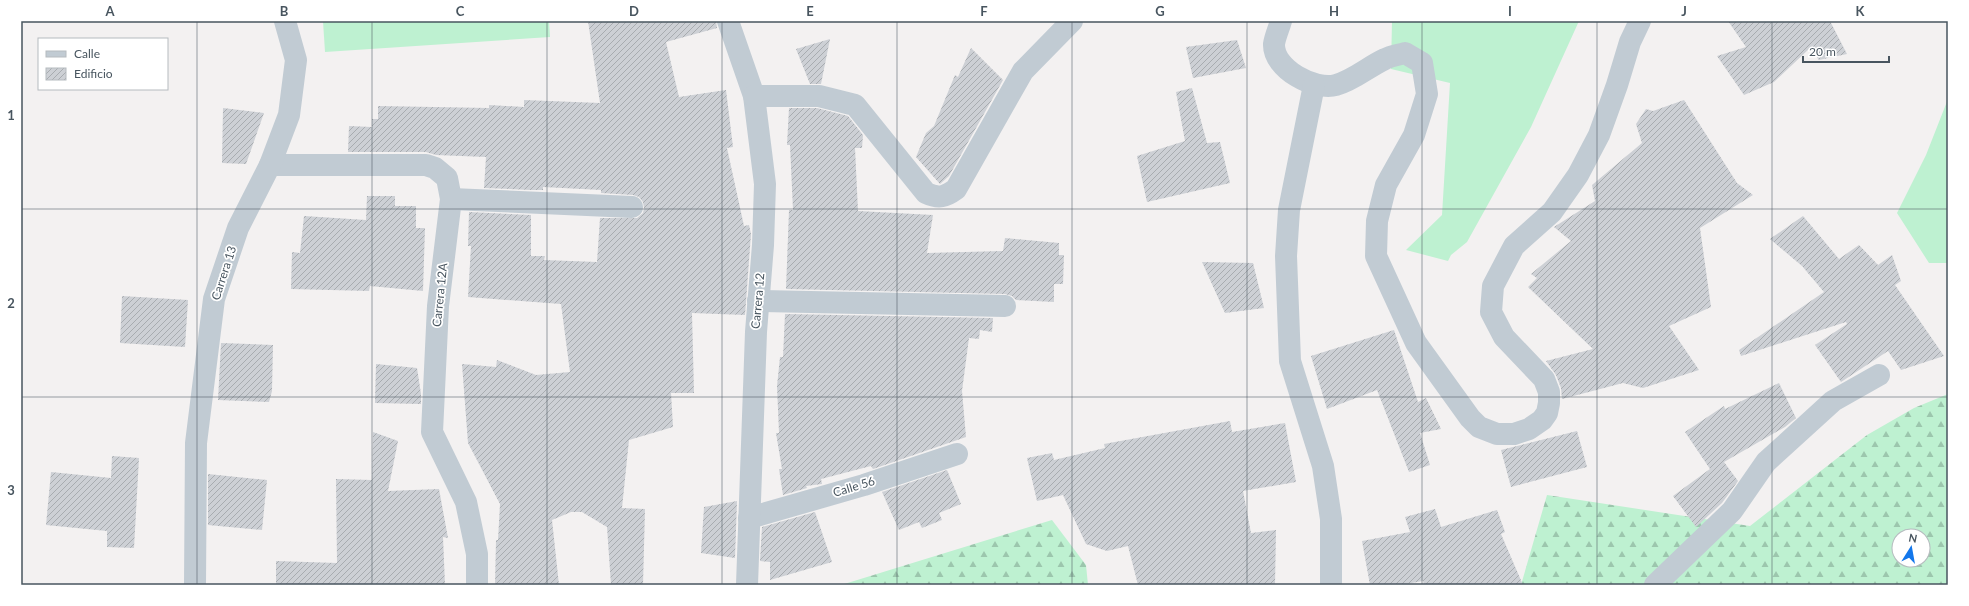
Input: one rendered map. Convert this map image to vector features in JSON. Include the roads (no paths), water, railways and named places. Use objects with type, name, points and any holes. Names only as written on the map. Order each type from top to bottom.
[{"type":"street","name":"Carrera 13","points":[[195,585],[196,443],[214,299],[238,228],[270,165],[289,115],[296,60],[285,21]]},
{"type":"street","name":"Carrera 12","points":[[728,21],[754,96],[765,184],[763,245],[758,301],[747,585]]},
{"type":"street","points":[[754,96],[819,96],[855,105],[926,193],[936,198],[946,196],[956,189],[1023,71],[1072,21]]},
{"type":"street","points":[[1281,21],[1274,46],[1278,57],[1284,67],[1314,85],[1335,86],[1352,79],[1385,59],[1405,53],[1422,63],[1427,94],[1414,135],[1386,185],[1377,221],[1376,256],[1416,343],[1470,418],[1479,427],[1497,434],[1514,434],[1529,429],[1542,420],[1548,408],[1549,392],[1544,379],[1504,337],[1491,312],[1493,286],[1514,246],[1552,212],[1578,175],[1599,135],[1618,85],[1630,42],[1640,21]]},
{"type":"street","points":[[1314,85],[1289,210],[1286,256],[1290,361],[1323,466],[1331,519],[1331,585]]},
{"type":"street","name":"Carrera 12A","points":[[270,165],[426,165],[435,168],[447,178],[451,199],[438,306],[432,432],[466,502],[477,554],[477,585]]},
{"type":"street","points":[[451,199],[632,207]]},
{"type":"street","points":[[758,301],[1004,306]]},
{"type":"street","points":[[1655,585],[1732,511],[1766,462],[1833,402],[1879,375]]},
{"type":"street","name":"Calle 56","points":[[750,518],[864,485],[957,454]]}]
